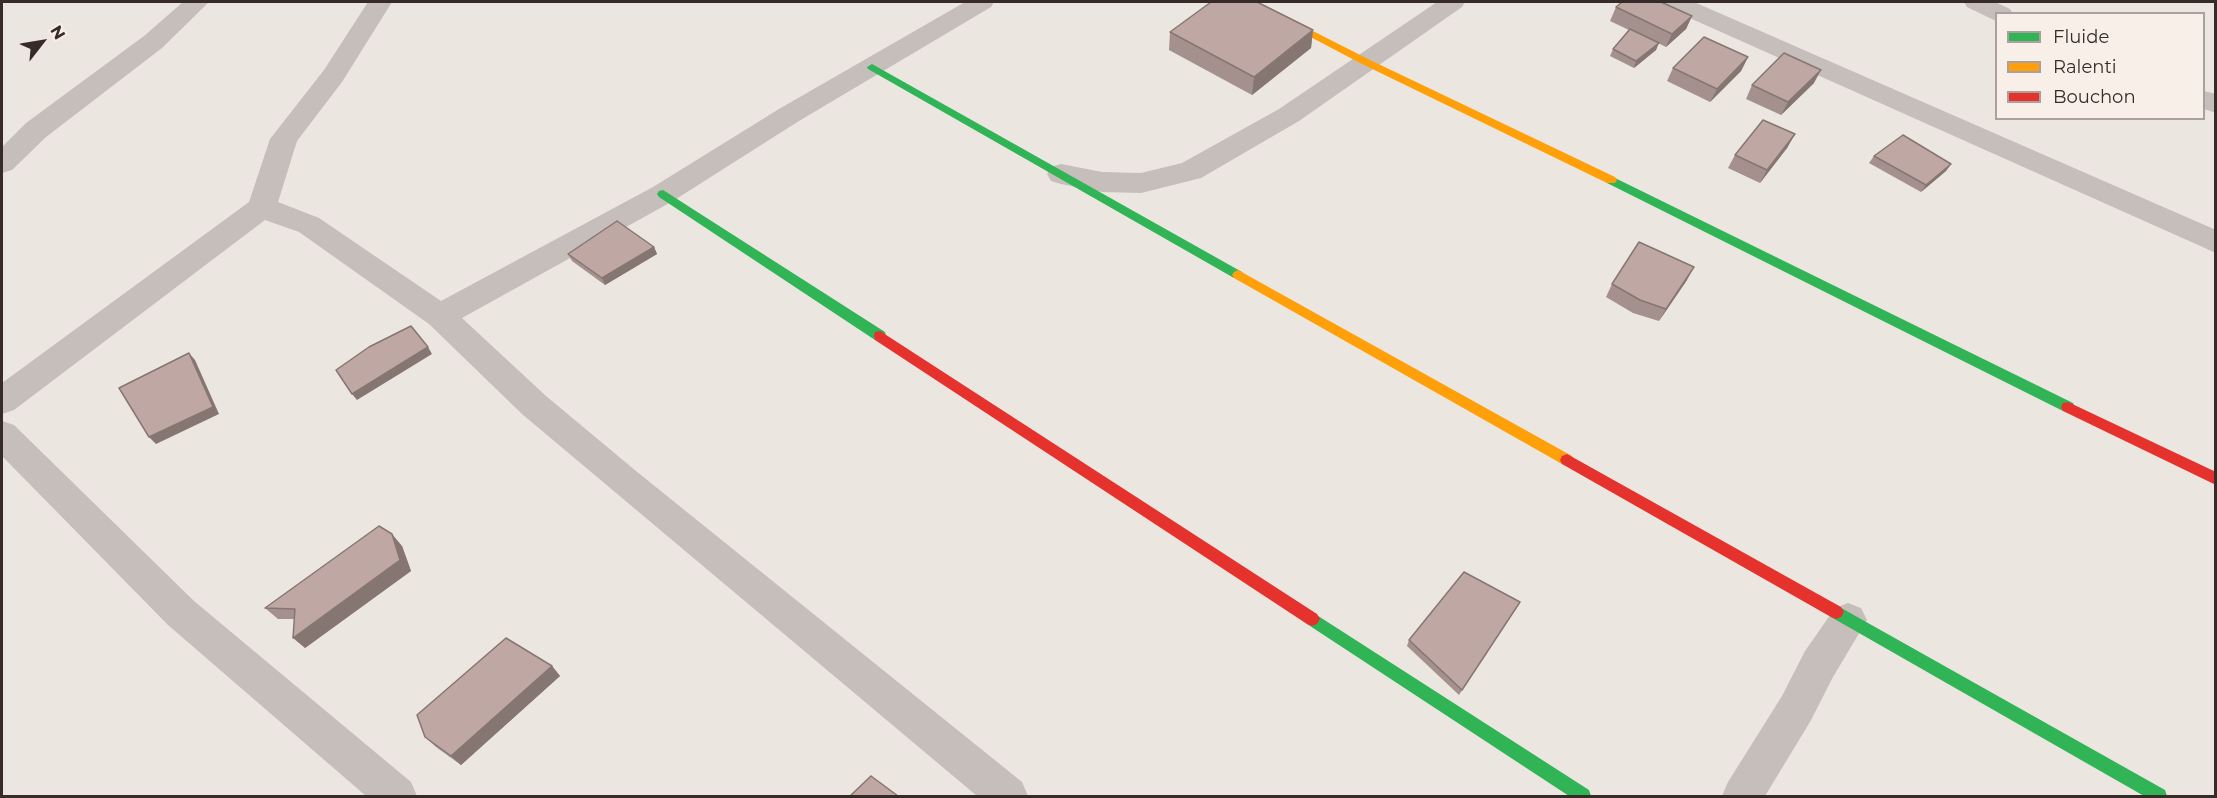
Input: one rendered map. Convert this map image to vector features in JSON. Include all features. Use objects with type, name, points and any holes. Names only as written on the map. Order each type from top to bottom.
[{"type":"street","points":[[2,163],[36,130],[153,42],[197,2]]},
{"type":"street","points":[[2,401],[262,207],[284,139],[333,76],[380,2]]},
{"type":"street","points":[[440,316],[663,194],[789,115],[982,2]]},
{"type":"street","points":[[1249,2],[1364,61],[1551,150],[1869,310],[2216,479]]},
{"type":"street","points":[[1061,174],[1102,182],[1142,183],[1191,171],[1289,115],[1364,61],[1453,2]]},
{"type":"street","points":[[1674,2],[2216,242]]},
{"type":"street","points":[[1976,2],[1997,12]]},
{"type":"street","points":[[872,67],[2159,796]]},
{"type":"street","points":[[663,194],[1583,796]]},
{"type":"street","points":[[262,207],[309,225],[440,316],[534,405],[1008,796]]},
{"type":"street","points":[[2,435],[182,613],[397,796]]},
{"type":"street","points":[[1742,796],[1796,709],[1819,664],[1848,620]]},
{"type":"building","points":[[1211,2],[1257,2],[1313,30],[1254,77],[1170,32]]},
{"type":"building","points":[[1622,2],[1661,2],[1692,16],[1672,34],[1616,7]]},
{"type":"building","points":[[1630,29],[1659,43],[1636,61],[1613,49]]},
{"type":"building","points":[[1704,37],[1748,57],[1717,89],[1673,68]]},
{"type":"building","points":[[1784,53],[1821,70],[1788,102],[1752,85]]},
{"type":"building","points":[[1763,120],[1795,134],[1767,170],[1735,155]]},
{"type":"building","points":[[1903,135],[1951,164],[1926,185],[1874,156]]},
{"type":"building","points":[[617,221],[654,247],[602,278],[568,254]]},
{"type":"building","points":[[1639,242],[1694,267],[1666,309],[1640,300],[1612,284]]},
{"type":"building","points":[[411,326],[428,347],[352,394],[336,370],[369,347]]},
{"type":"building","points":[[189,353],[213,407],[149,437],[119,388]]},
{"type":"building","points":[[379,526],[392,534],[400,560],[293,638],[295,609],[265,608]]},
{"type":"building","points":[[1464,572],[1520,602],[1462,690],[1409,640]]},
{"type":"building","points":[[506,638],[552,666],[451,756],[425,737],[417,715]]},
{"type":"building","points":[[871,776],[898,796],[850,796]]},
{"type":"traffic: fast","points":[[872,67],[1238,275]]},
{"type":"traffic: fast","points":[[1611,180],[2068,407]]},
{"type":"traffic: fast","points":[[663,194],[880,336]]},
{"type":"traffic: fast","points":[[1836,612],[2159,796]]},
{"type":"traffic: fast","points":[[1312,619],[1583,796]]},
{"type":"traffic: slow","points":[[1249,2],[1364,61],[1611,180]]},
{"type":"traffic: slow","points":[[1238,275],[1567,460]]},
{"type":"traffic: jam","points":[[880,336],[1312,619]]},
{"type":"traffic: jam","points":[[2068,407],[2216,479]]},
{"type":"traffic: jam","points":[[1567,460],[1836,612]]}]
